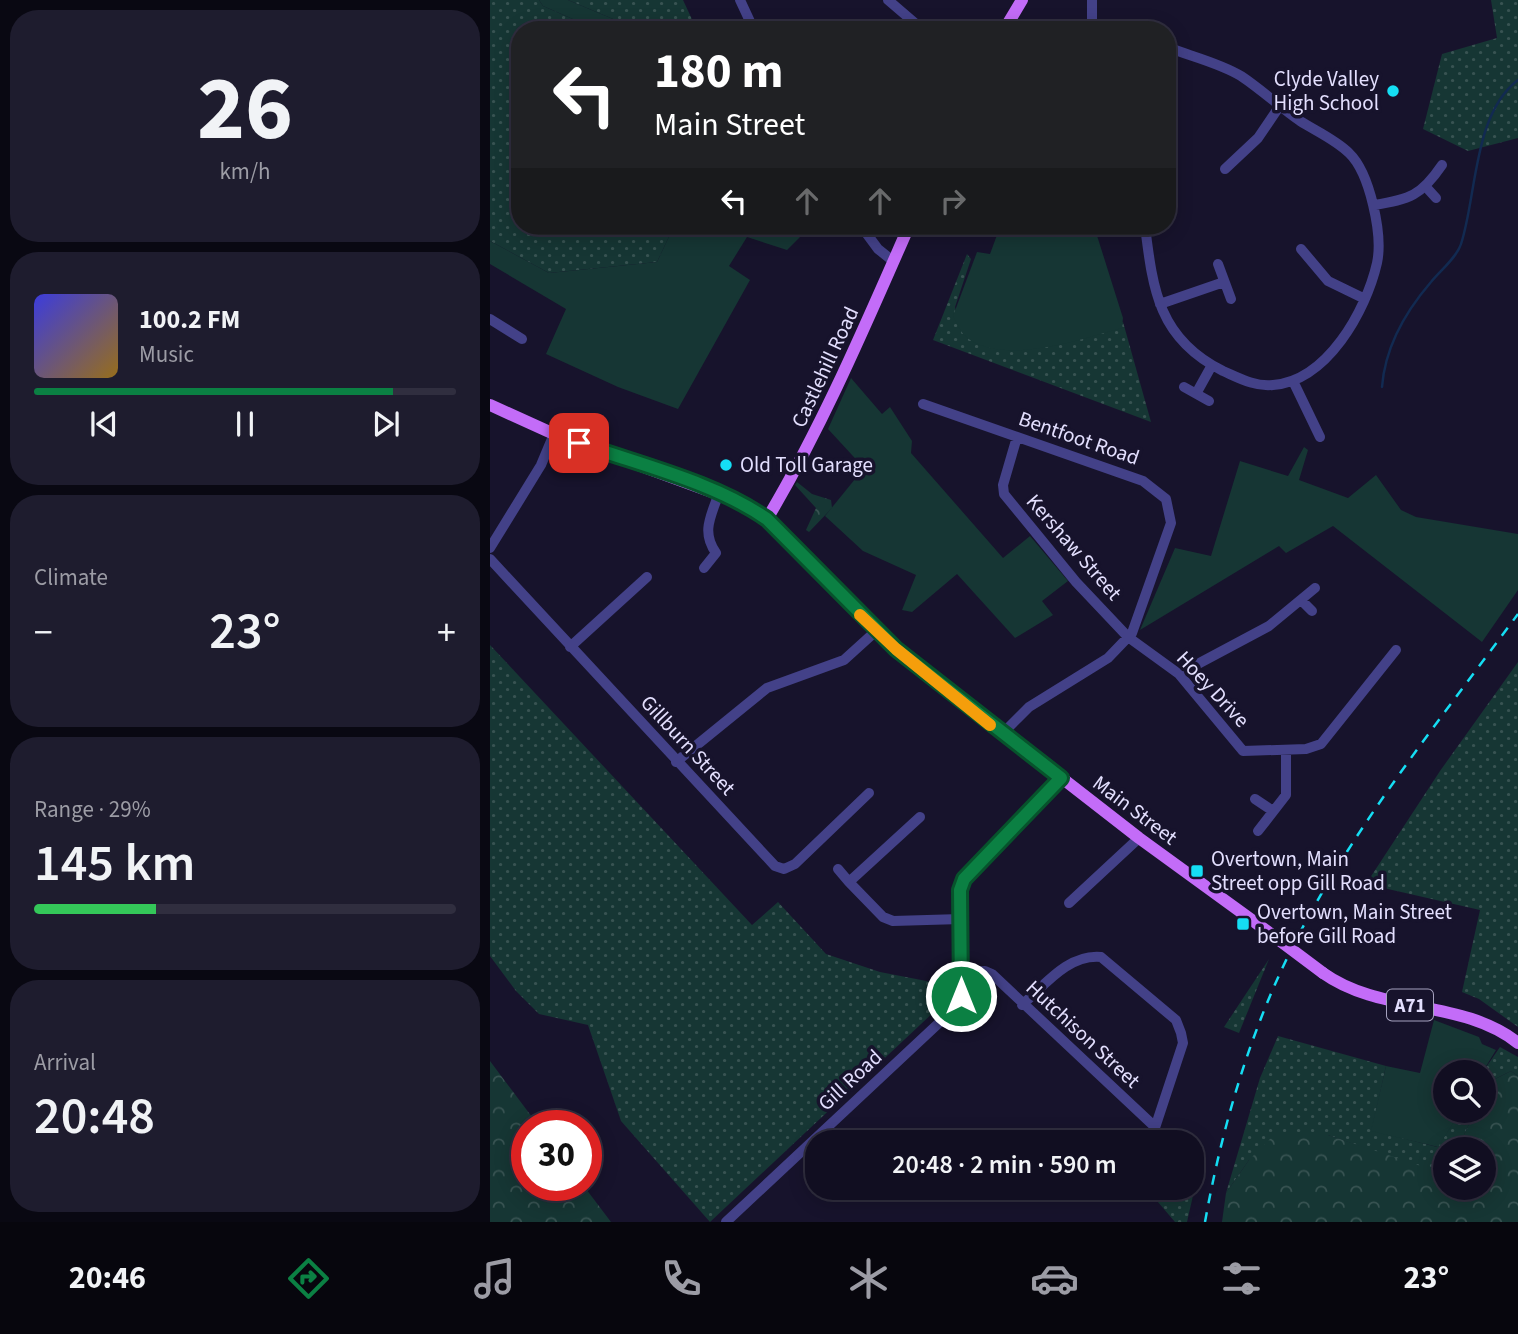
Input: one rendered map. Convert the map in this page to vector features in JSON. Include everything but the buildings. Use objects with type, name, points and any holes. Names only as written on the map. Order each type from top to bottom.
[{"type":"main road","points":[[1009,21],[1022,0]]},
{"type":"main road","name":"Castlehill Road","points":[[767,519],[819,428],[905,235]]},
{"type":"main road","name":"Main Street","points":[[490,405],[554,434],[745,504],[767,519],[876,631],[1003,734],[1323,973],[1360,994],[1456,1016],[1501,1031],[1518,1043]]},
{"type":"street","points":[[740,0],[750,21]]},
{"type":"street","points":[[887,0],[912,21]]},
{"type":"street","points":[[1092,0],[1092,21]]},
{"type":"street","points":[[1147,235],[1160,304],[1175,336],[1190,352],[1212,365],[1257,384],[1293,381],[1331,356],[1363,298],[1377,262],[1374,205],[1362,170],[1349,153],[1279,107],[1239,75],[1176,50]]},
{"type":"street","points":[[1225,169],[1258,138],[1279,107]]},
{"type":"street","points":[[1374,205],[1407,200],[1426,187],[1442,165]]},
{"type":"street","points":[[1426,187],[1436,198]]},
{"type":"street","points":[[868,235],[878,249],[893,261]]},
{"type":"street","points":[[1301,249],[1328,281],[1363,298]]},
{"type":"street","points":[[1218,264],[1231,299]]},
{"type":"street","points":[[1160,304],[1224,282]]},
{"type":"street","points":[[490,319],[522,339]]},
{"type":"street","points":[[1197,392],[1212,365]]},
{"type":"street","points":[[1293,381],[1320,437]]},
{"type":"street","points":[[1184,387],[1209,401]]},
{"type":"street","name":"Bentfoot Road","points":[[923,404],[1143,481],[1166,499],[1171,523],[1128,637],[1108,658],[1029,708],[1003,734]]},
{"type":"street","points":[[490,548],[541,465],[554,434]]},
{"type":"street","name":"Kershaw Street","points":[[1017,437],[1003,485],[1004,494],[1046,549],[1128,637]]},
{"type":"street","points":[[704,568],[716,554],[708,541],[706,530],[719,494]]},
{"type":"street","name":"Gillburn Street","points":[[490,559],[775,866],[784,869],[795,864],[869,793]]},
{"type":"street","points":[[570,647],[647,577]]},
{"type":"street","points":[[1179,674],[1269,626],[1315,588]]},
{"type":"street","points":[[1301,600],[1312,611]]},
{"type":"street","points":[[676,762],[767,688],[845,660],[876,631]]},
{"type":"street","name":"Hoey Drive","points":[[1128,637],[1179,674],[1243,751],[1306,749],[1321,744],[1396,650]]},
{"type":"street","points":[[1258,831],[1286,795],[1286,750]]},
{"type":"street","name":"Gill Road","points":[[726,1222],[956,1007],[961,996],[960,890],[964,879],[1061,778]]},
{"type":"street","points":[[1255,799],[1273,811]]},
{"type":"street","points":[[849,882],[920,817]]},
{"type":"street","points":[[1069,903],[1139,838]]},
{"type":"street","points":[[838,869],[883,917],[893,921],[961,919]]},
{"type":"street","points":[[1022,1004],[1065,967],[1088,956],[1101,957],[1176,1020],[1183,1043],[1153,1130]]},
{"type":"street","name":"Hutchison Street","points":[[961,972],[985,971],[1154,1126]]},
{"type":"green space","points":[[490,0],[539,0],[543,6],[577,21],[511,21],[511,235],[670,235],[657,262],[549,273],[490,241]]},
{"type":"green space","points":[[539,0],[568,0],[618,21],[577,21],[543,6]]},
{"type":"green space","points":[[568,0],[683,0],[693,21],[618,21]]},
{"type":"green space","points":[[1491,0],[1518,0],[1518,138],[1468,151],[1423,129],[1442,54],[1497,38]]},
{"type":"green space","points":[[670,235],[801,236],[787,250],[747,237],[729,266],[750,280],[678,409],[618,387],[546,354],[566,309],[490,264],[490,241],[549,273],[657,262]]},
{"type":"green space","points":[[997,235],[1097,235],[1123,318],[1122,328],[1041,348],[998,349],[979,345],[964,335],[953,316],[977,252],[990,254]]},
{"type":"green space","points":[[967,254],[971,259],[955,307],[959,322],[1102,329],[1123,322],[1151,422],[933,340]]},
{"type":"green space","points":[[851,378],[882,414],[890,407],[912,441],[911,453],[1003,558],[1030,536],[1068,581],[1042,601],[1053,615],[1015,638],[957,574],[912,612],[902,610],[916,575],[863,551],[825,516],[864,468],[828,429]]},
{"type":"green space","points":[[1304,447],[1308,450],[1299,480],[1348,498],[1376,475],[1401,510],[1416,517],[1518,534],[1518,590],[1482,642],[1333,526],[1286,553],[1279,546],[1140,630],[1175,548],[1211,556],[1240,461],[1288,476]]},
{"type":"green space","points":[[797,482],[812,494],[831,500],[832,508],[809,532],[806,530],[816,508],[795,485]]},
{"type":"green space","points":[[490,645],[752,925],[778,902],[826,954],[880,972],[947,985],[937,1009],[710,1222],[621,1121],[588,1025],[539,1014],[516,991],[490,956]]},
{"type":"green space","points":[[1518,662],[1518,1027],[1479,999],[1462,992],[1480,910],[1366,884],[1440,771]]},
{"type":"green space","points":[[1269,959],[1239,1033],[1224,1027]]},
{"type":"green space","points":[[1434,1020],[1479,1037],[1482,1044],[1496,1050],[1490,1060],[1433,1060],[1433,1123],[1453,1123],[1444,1137],[1433,1137],[1433,1146],[1371,1131],[1386,1066],[1420,1073]]},
{"type":"green space","points":[[1278,1036],[1386,1066],[1372,1130],[1433,1146],[1433,1172],[1328,1135],[1249,1160],[1226,1193],[1260,1078]]},
{"type":"green space","points":[[1500,1047],[1518,1057],[1518,1076],[1511,1071],[1496,1078],[1496,1060],[1491,1060]]},
{"type":"green space","points":[[490,1061],[527,1110],[511,1110],[511,1201],[595,1201],[611,1222],[490,1222]]},
{"type":"green space","points":[[1511,1071],[1518,1076],[1518,1222],[1222,1222],[1226,1193],[1249,1160],[1277,1132],[1328,1135],[1433,1170],[1433,1200],[1496,1200],[1496,1137],[1463,1137],[1469,1123],[1496,1123],[1496,1078]]},
{"type":"green space","points":[[1453,1123],[1469,1123],[1463,1137],[1444,1137]]},
{"type":"green space","points":[[1156,1200],[1192,1200],[1187,1222],[1175,1222]]},
{"type":"waterway","points":[[1382,387],[1387,358],[1405,318],[1459,249],[1484,134],[1503,95],[1518,80]]},
{"type":"railway","points":[[1205,1222],[1239,1080],[1264,1011],[1294,944],[1370,816],[1518,614]]},
{"type":"slow traffic","points":[[860,615],[896,649],[990,725]]},
{"type":"place","name":"Clyde Valley High School","points":[[1393,91]]},
{"type":"place","name":"Old Toll Garage","points":[[726,465]]},
{"type":"place","name":"Overtown, Main Street opp Gill Road","points":[[1197,871]]},
{"type":"place","name":"Overtown, Main Street before Gill Road","points":[[1243,924]]},
{"type":"route","points":[[579,443],[691,482],[749,506],[767,519],[896,649],[1061,778],[964,879],[960,890],[961,996]]}]
